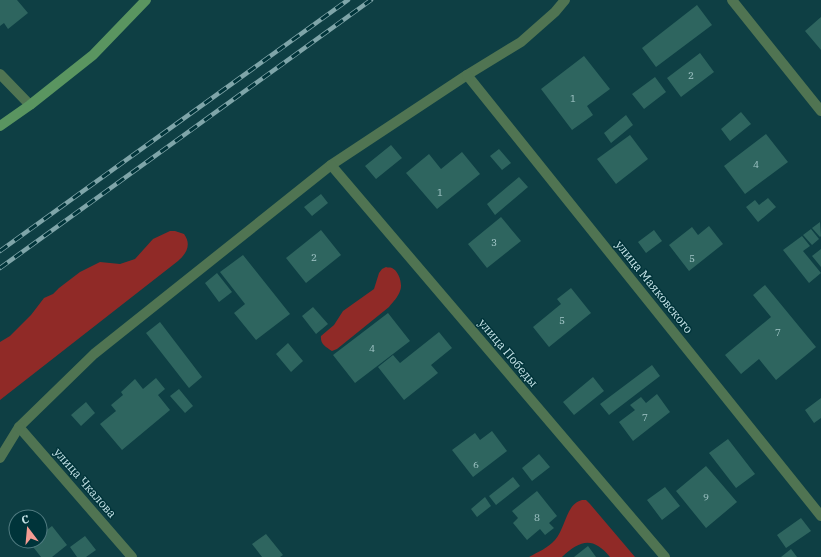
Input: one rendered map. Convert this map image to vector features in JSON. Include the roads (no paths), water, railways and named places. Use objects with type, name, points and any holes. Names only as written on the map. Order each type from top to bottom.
[{"type":"street","points":[[0,126],[30,105],[93,56],[146,0]]},
{"type":"street","points":[[0,458],[19,427],[94,354],[331,165],[467,75],[520,42],[555,12],[565,0]]},
{"type":"street","points":[[732,0],[821,111]]},
{"type":"street","points":[[0,74],[30,105]]},
{"type":"street","name":"улица Маяковского","points":[[467,75],[821,516]]},
{"type":"street","name":"улица Победы","points":[[331,165],[665,557]]},
{"type":"street","name":"улица Чкалова","points":[[19,427],[132,557]]},
{"type":"railway","points":[[0,251],[348,0]]},
{"type":"railway","points":[[0,268],[371,0]]}]
